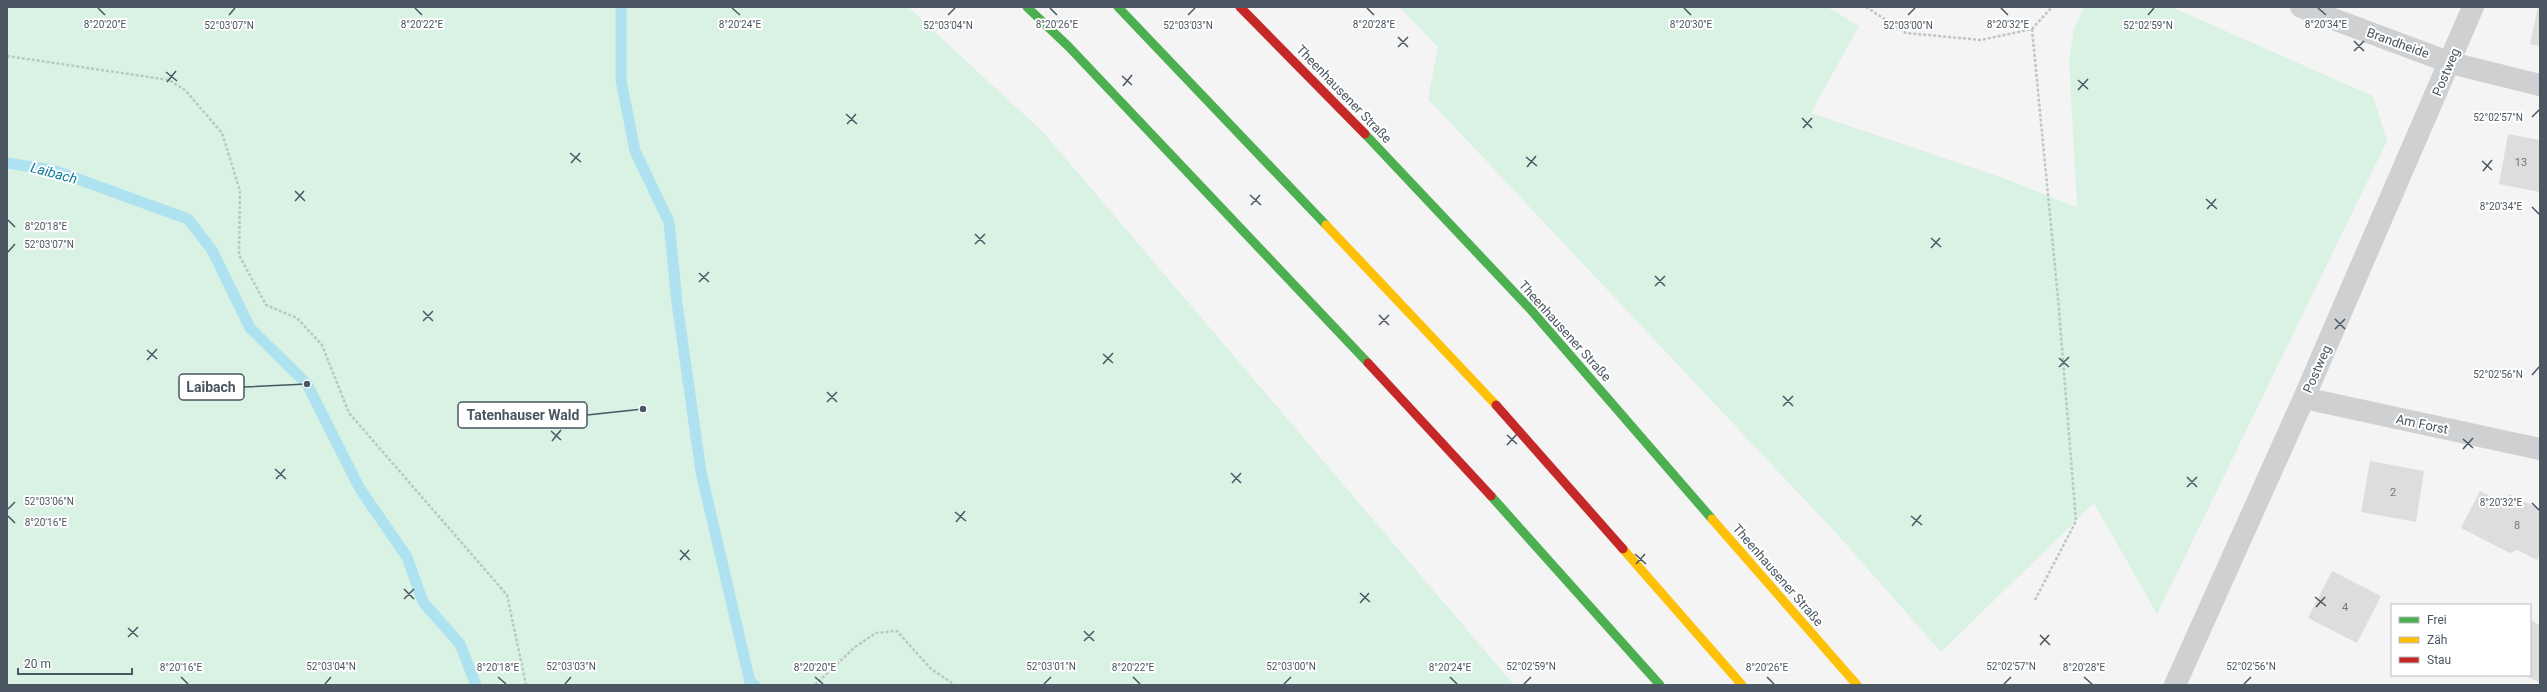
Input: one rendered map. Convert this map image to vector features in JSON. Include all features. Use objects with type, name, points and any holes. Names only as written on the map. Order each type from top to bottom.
[{"type":"main road","points":[[1027,7],[1069,47],[1441,440],[1660,685]]},
{"type":"main road","points":[[1118,7],[1478,385],[1742,685]]},
{"type":"main road","name":"Theenhausener Straße","points":[[1240,7],[1349,117],[1531,310],[1857,685]]},
{"type":"street","name":"Brandheide","points":[[2301,7],[2451,63],[2540,85]]},
{"type":"street","name":"Postweg","points":[[2175,685],[2304,398],[2451,63],[2473,7]]},
{"type":"street","name":"Am Forst","points":[[2304,398],[2540,449]]},
{"type":"path","points":[[1866,7],[1906,33],[1981,40],[2032,29],[2052,7]]},
{"type":"path","points":[[2032,29],[2059,306],[2076,521],[2034,600]]},
{"type":"path","points":[[7,56],[169,80],[185,90],[222,133],[240,191],[240,255],[266,305],[297,318],[322,345],[349,413],[507,595],[526,685]]},
{"type":"path","points":[[815,685],[856,647],[876,633],[897,631],[931,669],[955,685]]},
{"type":"green space","points":[[7,7],[908,7],[1044,133],[1514,685],[7,685]]},
{"type":"green space","points":[[1399,7],[1827,7],[1859,26],[1811,113],[2003,178],[2077,207],[2069,59],[2074,29],[2084,7],[2171,7],[2373,96],[2387,141],[2157,614],[2094,503],[1941,652],[1837,534],[1428,99],[1438,47]]},
{"type":"building","points":[[2538,7],[2540,7],[2540,46],[2530,44]]},
{"type":"building","points":[[2508,134],[2540,140],[2540,192],[2499,184]]},
{"type":"building","points":[[2370,461],[2424,471],[2416,522],[2361,512]]},
{"type":"building","points":[[2480,491],[2504,503],[2509,494],[2540,509],[2540,553],[2537,560],[2517,550],[2510,553],[2461,528]]},
{"type":"building","points":[[2332,571],[2381,596],[2357,643],[2308,618]]},
{"type":"building","points":[[2531,620],[2540,625],[2540,683],[2526,676],[2531,676]]},
{"type":"waterway","points":[[621,7],[621,80],[635,151],[669,222],[677,303],[701,472],[750,682],[755,685]]},
{"type":"waterway","name":"Laibach","points":[[7,163],[53,170],[188,219],[212,250],[250,328],[307,384],[360,489],[407,557],[423,602],[460,644],[476,685]]},
{"type":"traffic: fast","points":[[1027,7],[1069,47],[1368,363]]},
{"type":"traffic: fast","points":[[1118,7],[1326,225]]},
{"type":"traffic: fast","points":[[1365,134],[1531,310],[1712,519]]},
{"type":"traffic: fast","points":[[1491,496],[1660,685]]},
{"type":"traffic: slow","points":[[1326,225],[1496,405]]},
{"type":"traffic: slow","points":[[1712,519],[1857,685]]},
{"type":"traffic: slow","points":[[1623,549],[1742,685]]},
{"type":"traffic: jam","points":[[1240,7],[1365,134]]},
{"type":"traffic: jam","points":[[1368,363],[1491,496]]},
{"type":"traffic: jam","points":[[1496,405],[1623,549]]},
{"type":"place","name":"Laibach","points":[[307,384]]},
{"type":"place","name":"Tatenhauser Wald","points":[[643,409]]}]
